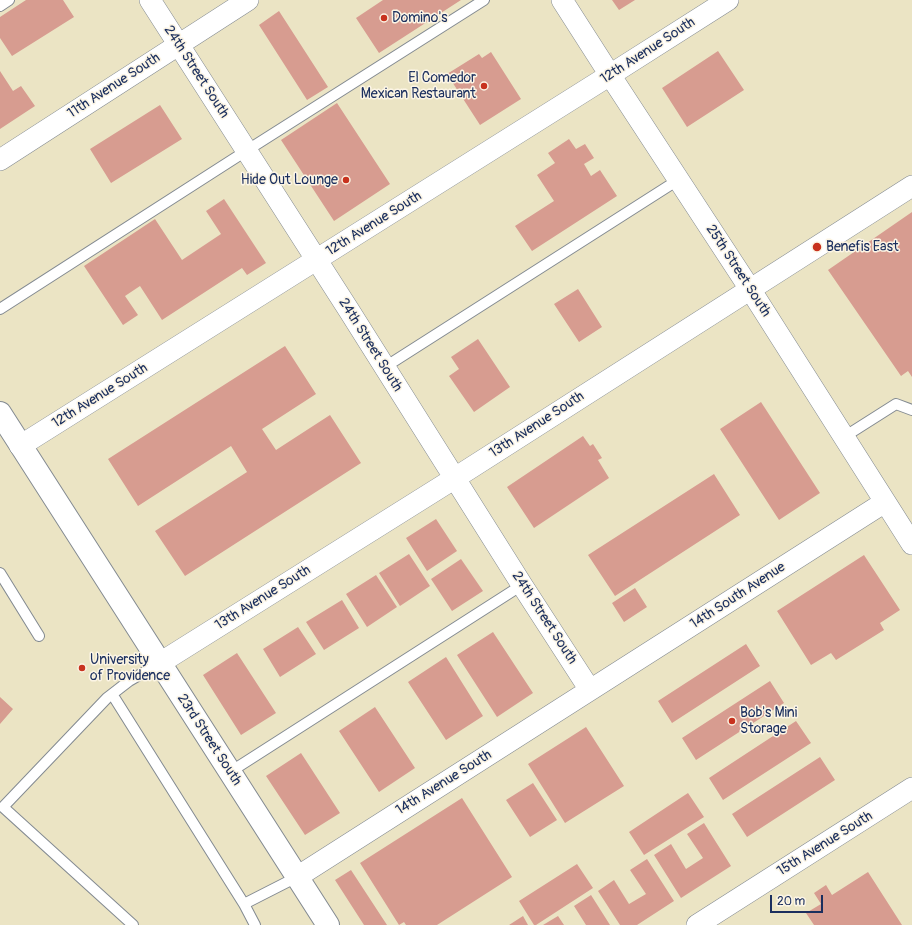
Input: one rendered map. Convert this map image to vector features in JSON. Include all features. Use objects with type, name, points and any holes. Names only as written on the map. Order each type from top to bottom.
[{"type":"street","name":"24th Street South","points":[[150,0],[590,690]]},
{"type":"street","name":"11th Avenue South","points":[[0,160],[248,0]]},
{"type":"street","name":"25th Street South","points":[[562,0],[750,289],[912,544]]},
{"type":"street","name":"12th Avenue South","points":[[20,446],[728,0]]},
{"type":"street","name":"13th Avenue South","points":[[160,663],[455,478],[912,186]]},
{"type":"street","name":"23rd Street South","points":[[0,414],[328,925]]},
{"type":"street","name":"14th South Avenue","points":[[590,690],[886,502]]},
{"type":"street","name":"14th Avenue South","points":[[297,877],[590,690]]},
{"type":"street","name":"15th Avenue South","points":[[697,925],[912,788]]},
{"type":"lane","points":[[0,6],[9,0]]},
{"type":"lane","points":[[0,309],[484,0]]},
{"type":"lane","points":[[384,367],[678,180]]},
{"type":"lane","points":[[844,437],[896,404],[912,410]]},
{"type":"lane","points":[[0,574],[39,636]]},
{"type":"lane","points":[[230,772],[522,585]]},
{"type":"lane","points":[[133,925],[3,807],[101,704],[129,681],[160,663]]},
{"type":"lane","points":[[112,694],[244,904],[255,925]]},
{"type":"lane","points":[[244,904],[297,877]]},
{"type":"building","points":[[26,0],[63,0],[74,17],[12,56],[0,38],[0,17]]},
{"type":"building","points":[[383,0],[461,0],[379,53],[356,18]]},
{"type":"building","points":[[612,0],[635,0],[619,10]]},
{"type":"building","points":[[279,11],[328,87],[307,100],[259,25]]},
{"type":"building","points":[[718,51],[744,90],[687,127],[662,88]]},
{"type":"building","name":"El Comedor Mexican Restaurant","points":[[491,52],[521,99],[480,125],[447,74],[479,54],[482,58]]},
{"type":"building","points":[[0,71],[13,91],[21,86],[35,106],[0,129]]},
{"type":"building","points":[[337,103],[390,184],[334,221],[281,140]]},
{"type":"building","points":[[160,105],[182,139],[111,183],[90,149]]},
{"type":"building","points":[[569,139],[576,149],[585,144],[594,158],[584,164],[591,176],[600,170],[617,196],[532,251],[515,226],[554,201],[537,175],[555,163],[548,153]]},
{"type":"building","points":[[224,199],[266,263],[247,275],[242,268],[162,320],[140,286],[125,296],[138,315],[123,325],[84,266],[155,219],[182,260],[221,234],[206,211]]},
{"type":"building","points":[[912,212],[912,377],[908,371],[901,376],[828,270]]},
{"type":"building","points":[[578,289],[602,327],[579,342],[554,304]]},
{"type":"building","points":[[478,339],[510,387],[474,412],[449,376],[459,369],[451,357]]},
{"type":"building","points":[[285,346],[316,394],[262,429],[276,450],[330,415],[361,463],[185,576],[155,531],[247,472],[231,446],[138,506],[108,459]]},
{"type":"building","points":[[761,402],[820,493],[779,520],[720,429]]},
{"type":"building","points":[[583,436],[590,446],[593,444],[602,458],[598,460],[609,478],[534,528],[507,487]]},
{"type":"building","points":[[714,474],[740,515],[615,596],[588,555]]},
{"type":"building","points":[[436,519],[457,551],[427,571],[406,538]]},
{"type":"building","points":[[409,554],[430,586],[400,606],[379,573]]},
{"type":"building","points":[[864,555],[900,610],[880,623],[884,630],[836,660],[831,653],[811,665],[777,611]]},
{"type":"building","points":[[461,559],[483,591],[452,611],[431,579]]},
{"type":"building","points":[[376,575],[397,607],[367,627],[346,594]]},
{"type":"building","points":[[635,588],[647,607],[624,622],[612,603]]},
{"type":"building","points":[[342,600],[359,628],[324,650],[306,622]]},
{"type":"building","points":[[298,627],[316,654],[280,677],[263,649]]},
{"type":"building","points":[[493,632],[533,693],[497,717],[457,655]]},
{"type":"building","points":[[746,644],[760,666],[672,723],[658,701]]},
{"type":"building","points":[[237,653],[276,713],[241,735],[203,675]]},
{"type":"building","points":[[446,657],[483,716],[446,740],[408,682]]},
{"type":"building","points":[[770,681],[784,703],[696,760],[682,738]]},
{"type":"building","points":[[0,697],[13,709],[0,724]]},
{"type":"building","points":[[375,707],[415,768],[379,792],[339,731]]},
{"type":"building","points":[[796,721],[811,743],[723,800],[709,778]]},
{"type":"building","points":[[586,727],[624,786],[565,823],[528,764]]},
{"type":"building","points":[[301,753],[340,813],[305,835],[266,776]]},
{"type":"building","points":[[820,757],[835,780],[747,837],[732,814]]},
{"type":"building","points":[[533,783],[557,820],[530,837],[506,800]]},
{"type":"building","points":[[688,793],[704,817],[644,855],[629,832]]},
{"type":"building","points":[[462,798],[512,877],[437,925],[406,925],[404,922],[399,925],[360,863]]},
{"type":"building","points":[[704,823],[731,866],[681,898],[654,855],[671,844],[686,869],[703,858],[687,834]]},
{"type":"building","points":[[647,859],[674,901],[637,925],[620,925],[598,891],[614,880],[629,904],[646,894],[630,870]]},
{"type":"building","points":[[577,864],[593,888],[534,925],[519,901]]},
{"type":"building","points":[[351,870],[387,925],[364,925],[335,880]]},
{"type":"building","points":[[868,872],[902,925],[814,925],[806,913],[821,904],[814,893],[826,885],[832,895]]},
{"type":"building","points":[[591,895],[610,925],[586,925],[574,906]]},
{"type":"building","points":[[523,916],[528,925],[509,925]]},
{"type":"building","points":[[558,916],[564,925],[543,925]]},
{"type":"place","name":"Domino's","points":[[384,18]]},
{"type":"place","name":"El Comedor Mexican Restaurant","points":[[484,86]]},
{"type":"place","name":"Hide Out Lounge","points":[[346,180]]},
{"type":"place","name":"Benefis East","points":[[817,247]]},
{"type":"place","name":"University of Providence","points":[[82,668]]},
{"type":"place","name":"Bob's Mini Storage","points":[[732,721]]}]
